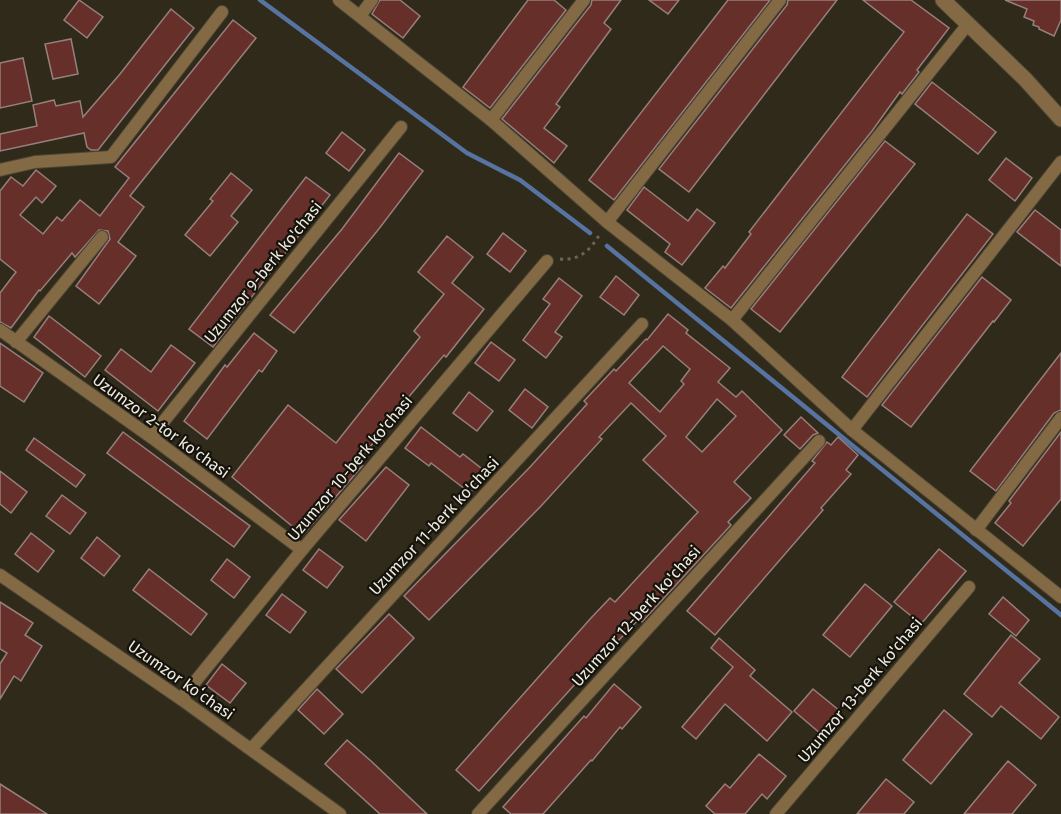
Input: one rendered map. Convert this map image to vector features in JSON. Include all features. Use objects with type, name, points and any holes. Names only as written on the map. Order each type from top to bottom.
[{"type":"street","points":[[339,0],[491,120],[607,222],[732,320],[852,430],[1061,597]]},
{"type":"street","points":[[360,16],[372,0]]},
{"type":"street","points":[[491,120],[584,0]]},
{"type":"street","points":[[607,222],[780,0]]},
{"type":"street","points":[[943,0],[1025,79],[1061,119]]},
{"type":"street","points":[[0,170],[35,162],[111,158],[222,12]]},
{"type":"street","points":[[732,320],[968,24]]},
{"type":"street","name":"Uzumzor 9-berk ko'chasi","points":[[152,438],[400,127]]},
{"type":"street","points":[[852,430],[1061,162]]},
{"type":"street","points":[[16,342],[102,237]]},
{"type":"street","name":"Uzumzor 10-berk ko'chasi","points":[[181,699],[302,550],[547,261]]},
{"type":"street","name":"Uzumzor 11-berk ko'chasi","points":[[251,749],[642,324]]},
{"type":"street","name":"Uzumzor 2-tor ko'chasi","points":[[0,330],[152,438],[302,550]]},
{"type":"street","points":[[976,530],[1061,418]]},
{"type":"street","name":"Uzumzor 12-berk ko'chasi","points":[[478,814],[819,441]]},
{"type":"street","name":"Uzumzor koʻchasi","points":[[0,575],[181,699],[340,814]]},
{"type":"street","name":"Uzumzor 13-berk ko'chasi","points":[[776,814],[969,587]]},
{"type":"path","points":[[547,261],[553,258],[570,259],[584,254],[597,238]]},
{"type":"building","points":[[79,0],[103,17],[87,38],[64,20]]},
{"type":"building","points":[[380,0],[400,0],[420,16],[403,38],[372,14]]},
{"type":"building","points":[[528,0],[554,0],[566,10],[490,108],[463,87]]},
{"type":"building","points":[[592,0],[621,0],[604,23],[611,29],[556,104],[560,107],[544,128],[567,146],[554,163],[502,119],[591,5]]},
{"type":"building","points":[[649,0],[679,0],[668,14]]},
{"type":"building","points":[[728,0],[770,0],[614,200],[589,180]]},
{"type":"building","points":[[788,0],[837,0],[689,192],[659,169],[787,5]]},
{"type":"building","points":[[863,0],[911,0],[949,28],[902,94],[900,92],[872,131],[731,308],[705,288],[723,266],[725,268],[751,234],[749,232],[904,32]]},
{"type":"building","points":[[1005,0],[1061,0],[1061,20],[1054,36],[1039,29],[1033,25],[1034,21],[1024,17],[1027,9]]},
{"type":"building","points":[[171,9],[194,28],[98,150],[91,150],[87,147],[84,133],[0,151],[0,134],[37,126],[33,105],[54,100],[56,106],[80,101],[83,117]]},
{"type":"building","points":[[233,20],[256,38],[130,196],[144,207],[118,242],[136,256],[120,277],[99,304],[76,286],[110,239],[108,231],[99,230],[75,257],[72,253],[39,290],[11,328],[0,322],[0,293],[16,272],[0,259],[0,191],[11,177],[23,186],[36,170],[56,186],[42,203],[36,197],[20,215],[43,234],[57,217],[62,221],[80,200],[100,216],[129,178],[115,167]]},
{"type":"building","points":[[71,39],[78,74],[53,79],[45,44]]},
{"type":"building","points":[[23,58],[32,101],[0,108],[0,63]]},
{"type":"building","points":[[932,82],[996,132],[978,154],[915,104]]},
{"type":"building","points":[[342,132],[365,150],[349,171],[326,153]]},
{"type":"building","points":[[885,141],[915,164],[780,332],[751,309]]},
{"type":"building","points":[[399,153],[423,171],[294,333],[270,315],[342,229]]},
{"type":"building","points":[[1006,158],[1032,178],[1015,201],[989,180]]},
{"type":"building","points":[[231,173],[252,190],[231,216],[238,222],[210,256],[185,235],[213,201],[210,199]]},
{"type":"building","points":[[306,177],[330,195],[213,347],[189,329]]},
{"type":"building","points":[[644,187],[688,221],[697,209],[715,223],[682,265],[665,252],[670,244],[627,210]]},
{"type":"building","points":[[1035,210],[1061,230],[1061,266],[1017,232]]},
{"type":"building","points":[[967,214],[993,234],[867,397],[842,377]]},
{"type":"building","points":[[503,233],[526,251],[510,272],[487,254]]},
{"type":"building","points":[[447,236],[473,257],[452,283],[484,309],[446,357],[444,355],[396,412],[359,462],[363,465],[303,535],[232,477],[288,405],[336,443],[420,337],[414,331],[444,294],[418,272]]},
{"type":"building","points":[[616,276],[639,295],[624,315],[600,297]]},
{"type":"building","points":[[982,277],[1011,300],[911,427],[882,405]]},
{"type":"building","points":[[559,278],[582,296],[555,332],[562,337],[546,358],[523,340],[550,304],[543,299]]},
{"type":"building","points":[[668,314],[688,330],[686,333],[730,368],[718,382],[736,397],[742,391],[782,430],[734,482],[751,498],[728,522],[731,525],[642,622],[639,619],[595,665],[594,663],[479,791],[456,770],[591,618],[610,598],[615,602],[698,512],[643,460],[666,436],[631,403],[599,437],[602,439],[542,505],[429,620],[404,596],[531,466],[587,404],[584,401],[614,369],[616,371],[647,340]],"holes":[[[663,346],[690,369],[681,381],[684,384],[660,412],[629,383]],[[717,399],[736,416],[702,452],[686,437]]]},
{"type":"building","points":[[49,316],[101,356],[85,377],[34,337]]},
{"type":"building","points":[[254,333],[277,351],[262,372],[259,370],[207,439],[184,421],[225,365],[227,367]]},
{"type":"building","points":[[491,342],[515,360],[499,381],[475,363]]},
{"type":"building","points":[[0,343],[43,373],[24,402],[0,386]]},
{"type":"building","points":[[171,345],[195,363],[158,411],[105,370],[121,349],[151,372]]},
{"type":"building","points":[[1061,353],[1061,410],[1054,413],[996,491],[970,471]]},
{"type":"building","points":[[525,389],[548,407],[532,428],[509,410]]},
{"type":"building","points":[[469,392],[493,411],[477,431],[453,413]]},
{"type":"building","points":[[801,417],[818,433],[813,435],[800,449],[784,435]]},
{"type":"building","points":[[421,427],[460,457],[463,454],[486,472],[470,493],[431,463],[429,466],[405,448]]},
{"type":"building","points":[[123,432],[250,526],[234,547],[107,453]]},
{"type":"building","points":[[1061,432],[1061,499],[1023,546],[995,523]]},
{"type":"building","points":[[838,437],[858,455],[846,470],[851,474],[821,508],[823,510],[715,635],[687,611],[815,463],[812,461],[827,442],[831,445]]},
{"type":"building","points":[[34,438],[85,475],[76,487],[26,450]]},
{"type":"building","points":[[386,467],[409,485],[366,541],[339,520]]},
{"type":"building","points":[[0,471],[27,492],[11,513],[0,504]]},
{"type":"building","points":[[62,495],[86,513],[70,534],[46,516]]},
{"type":"building","points":[[31,533],[54,551],[38,572],[15,554]]},
{"type":"building","points":[[97,537],[120,556],[104,576],[81,558]]},
{"type":"building","points":[[319,549],[343,567],[327,588],[303,570]]},
{"type":"building","points":[[939,549],[966,571],[921,624],[894,602]]},
{"type":"building","points":[[227,559],[250,577],[234,598],[211,580]]},
{"type":"building","points":[[149,569],[207,614],[191,635],[133,590]]},
{"type":"building","points":[[865,584],[892,606],[850,657],[823,635]]},
{"type":"building","points":[[282,594],[306,612],[290,633],[266,615]]},
{"type":"building","points":[[1003,597],[1029,620],[1016,636],[989,614]]},
{"type":"building","points":[[0,602],[33,623],[25,635],[42,646],[21,681],[14,676],[0,699],[0,664],[7,653],[0,649]]},
{"type":"building","points":[[389,614],[414,638],[362,693],[336,669]]},
{"type":"building","points":[[1011,635],[1040,659],[1019,683],[1059,717],[1041,739],[1001,706],[992,717],[964,694]]},
{"type":"building","points":[[719,638],[755,670],[750,676],[792,712],[767,741],[725,704],[696,739],[682,727],[733,667],[711,648]]},
{"type":"building","points":[[222,664],[246,683],[230,703],[206,685]]},
{"type":"building","points":[[614,684],[641,707],[622,729],[620,727],[543,814],[511,814],[503,807],[584,716],[586,718]]},
{"type":"building","points":[[317,689],[343,714],[324,734],[298,710]]},
{"type":"building","points":[[813,689],[840,711],[821,734],[794,711]]},
{"type":"building","points":[[944,710],[972,734],[931,784],[903,760]]},
{"type":"building","points":[[347,740],[427,814],[380,814],[325,764]]},
{"type":"building","points":[[759,754],[786,776],[767,799],[762,794],[745,814],[715,814],[706,806],[725,784],[730,788]]},
{"type":"building","points":[[1008,761],[1036,785],[1012,814],[964,814]]},
{"type":"building","points":[[886,779],[914,802],[904,814],[857,814]]},
{"type":"building","points":[[0,784],[47,814],[0,814]]},
{"type":"waterway","points":[[260,0],[467,153],[520,180],[590,233]]},
{"type":"waterway","points":[[607,246],[1061,615]]}]
